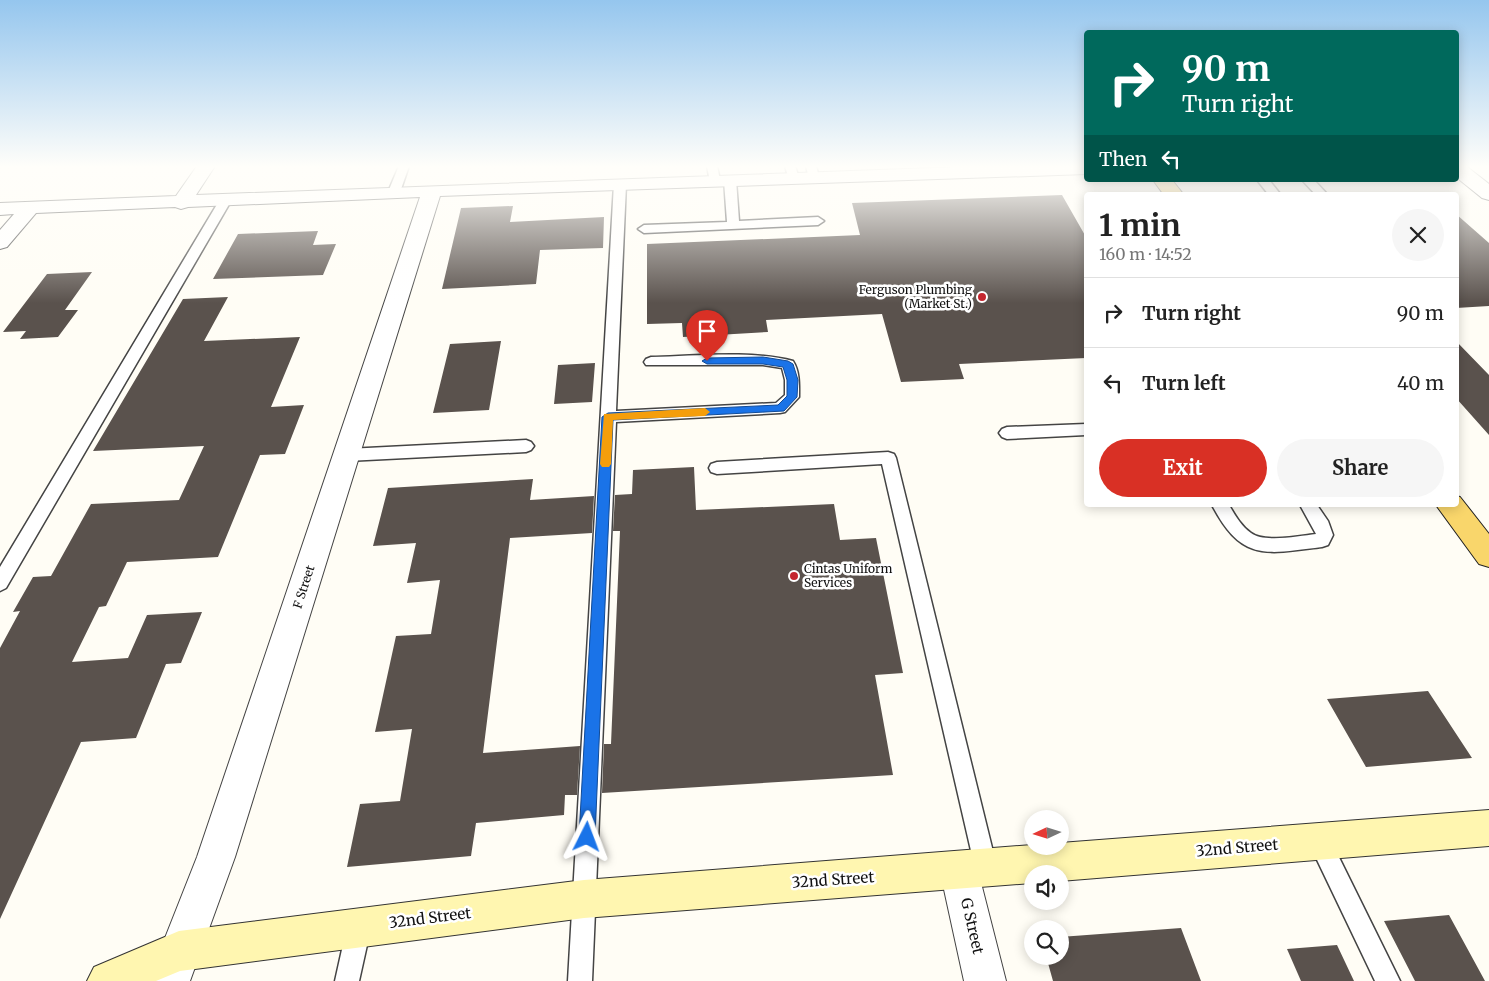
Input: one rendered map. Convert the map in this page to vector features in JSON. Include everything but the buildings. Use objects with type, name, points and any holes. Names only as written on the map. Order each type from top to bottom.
[{"type":"main road","points":[[1452,507],[1489,555]]},
{"type":"main road","name":"32nd Street","points":[[108,981],[359,927],[584,899],[1489,828]]},
{"type":"street","points":[[0,243],[27,212]]},
{"type":"street","name":"F Street","points":[[174,966],[216,857],[425,212]]},
{"type":"street","name":"G Street","points":[[973,869],[985,981]]},
{"type":"lane","points":[[0,582],[219,212]]},
{"type":"lane","points":[[580,981],[619,212]]},
{"type":"lane","points":[[729,212],[733,225]]},
{"type":"lane","points":[[644,229],[818,221]]},
{"type":"lane","points":[[608,417],[780,408],[792,397],[792,380],[788,364],[763,360],[651,362]]},
{"type":"lane","points":[[1007,433],[1084,429]]},
{"type":"lane","points":[[347,455],[526,446]]},
{"type":"lane","points":[[717,468],[888,458],[973,869]]},
{"type":"lane","points":[[1221,507],[1238,532],[1247,540],[1262,545],[1322,540],[1325,535],[1322,526],[1309,507]]},
{"type":"lane","points":[[1319,841],[1388,981]]},
{"type":"lane","points":[[347,981],[359,927]]},
{"type":"slow traffic","points":[[605,464],[608,417],[705,412]]},
{"type":"place","name":"Ferguson Plumbing (Market St.)","points":[[982,297]]},
{"type":"place","name":"Cintas Uniform Services","points":[[794,576]]},
{"type":"route","points":[[587,837],[608,417],[780,408],[792,397],[792,380],[788,364],[763,360],[707,361]]}]
